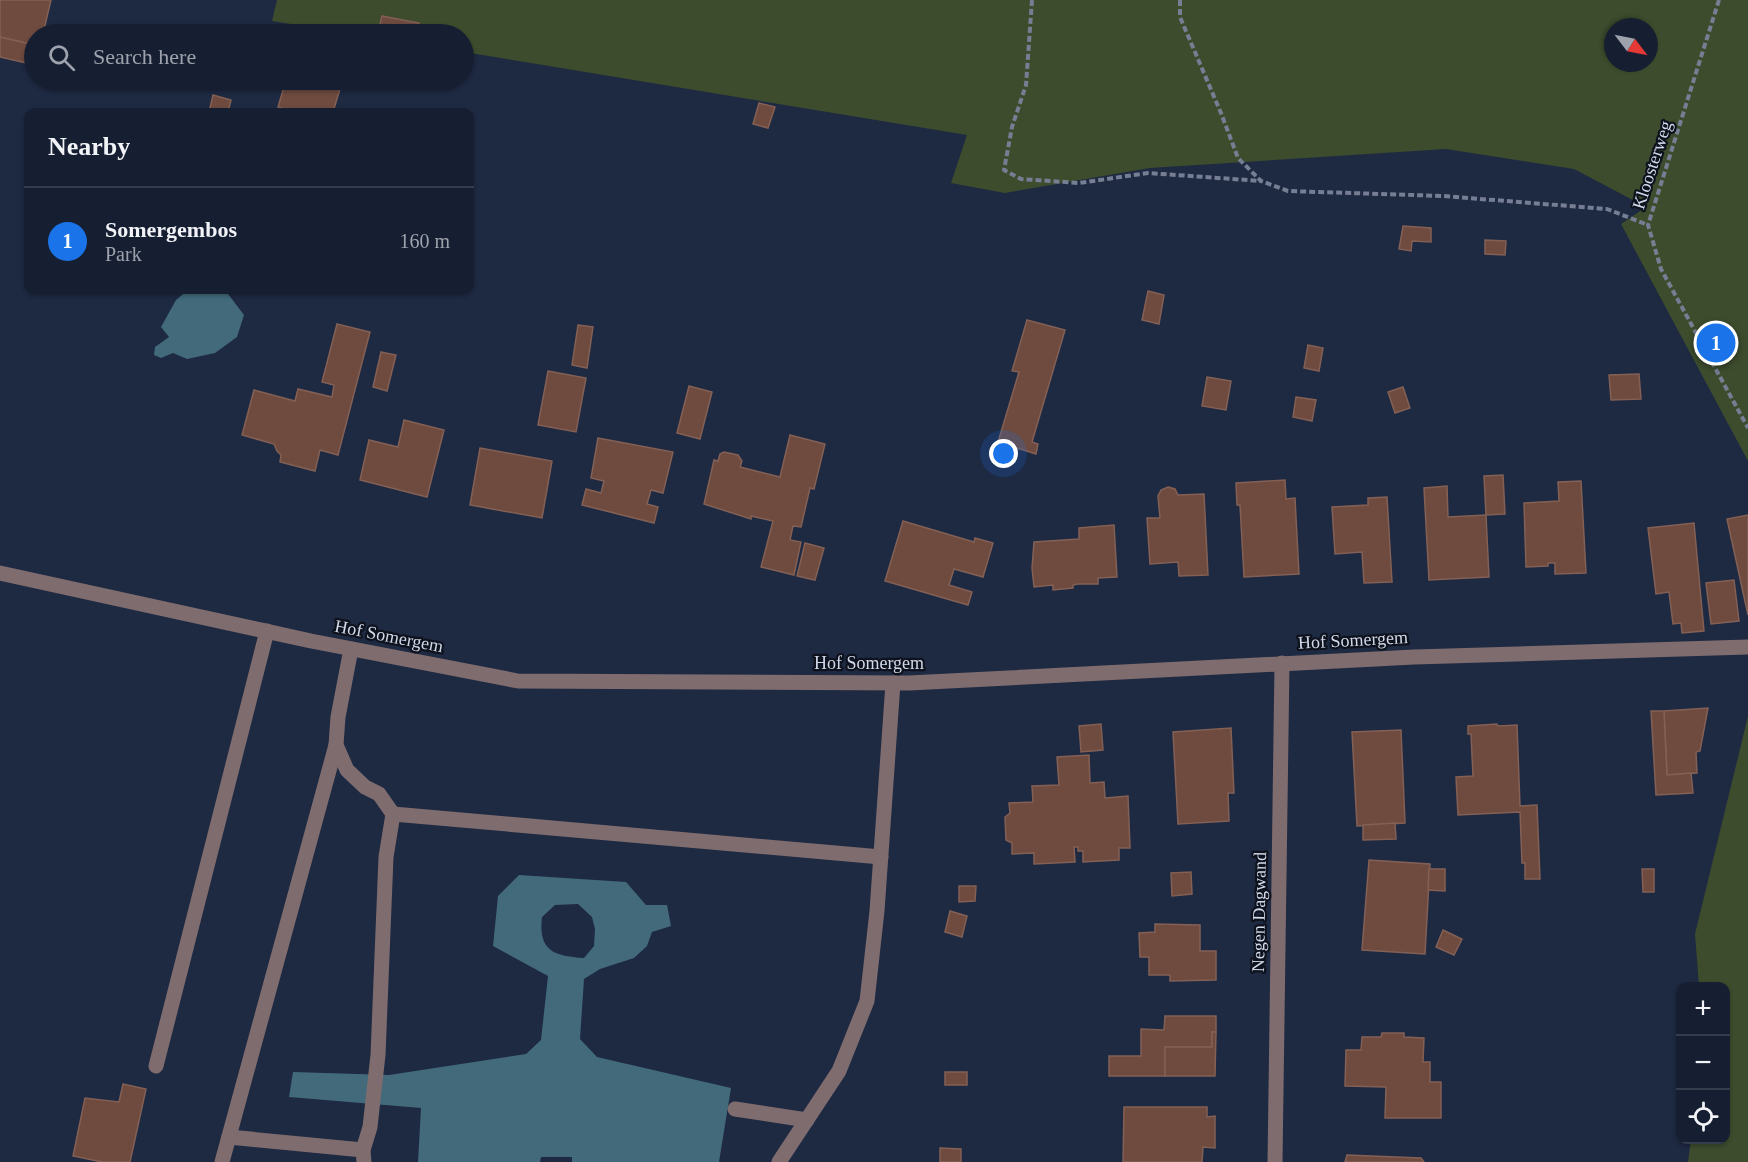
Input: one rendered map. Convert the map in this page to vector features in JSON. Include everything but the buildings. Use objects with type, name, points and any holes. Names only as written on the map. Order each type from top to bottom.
[{"type":"street","name":"Hof Somergem","points":[[0,573],[351,649],[518,681],[893,683],[1414,657],[1748,647]]},
{"type":"street","points":[[156,1066],[267,631]]},
{"type":"street","points":[[222,1162],[336,745],[338,717],[351,649]]},
{"type":"street","name":"Negen Dagwand","points":[[1275,1162],[1282,663]]},
{"type":"street","points":[[779,1162],[839,1071],[867,1000],[881,857],[893,683]]},
{"type":"street","points":[[229,1137],[364,1156],[370,1127],[378,1055],[386,857],[393,814],[379,794],[365,787],[348,770],[336,745]]},
{"type":"street","points":[[393,814],[881,857]]},
{"type":"street","points":[[735,1109],[807,1120]]},
{"type":"path","points":[[1032,0],[1026,85],[1012,127],[1004,170],[1021,179],[1079,183],[1148,173],[1262,181],[1288,191],[1443,196],[1607,209],[1648,225]]},
{"type":"path","points":[[1180,0],[1180,17],[1238,158],[1262,181]]},
{"type":"path","name":"Kloosterweg","points":[[1719,0],[1648,225],[1660,269],[1748,428]]},
{"type":"green space","points":[[277,0],[1748,0],[1748,461],[1621,224],[1646,207],[1574,169],[1446,149],[1150,168],[1005,193],[951,183],[967,135],[474,54],[474,24],[291,24],[272,21]]},
{"type":"green space","points":[[1748,716],[1748,1162],[1688,1162],[1690,1144],[1730,1144],[1730,982],[1699,982],[1695,934]]},
{"type":"water","points":[[183,294],[228,294],[244,315],[237,337],[215,353],[187,359],[173,353],[161,358],[154,355],[155,347],[169,337],[161,327],[176,300]]},
{"type":"water","points":[[519,875],[626,882],[646,905],[667,905],[671,926],[652,932],[647,946],[634,958],[600,969],[584,979],[580,1039],[597,1057],[731,1088],[719,1162],[572,1162],[572,1157],[541,1157],[540,1162],[418,1162],[421,1108],[289,1097],[293,1072],[389,1075],[526,1054],[541,1040],[548,976],[493,946],[498,896]],"holes":[[[578,904],[592,917],[595,929],[594,946],[584,958],[564,956],[556,953],[546,944],[541,928],[542,917],[555,905]]]},
{"type":"place","name":"Somergembos","points":[[1716,343]]}]
